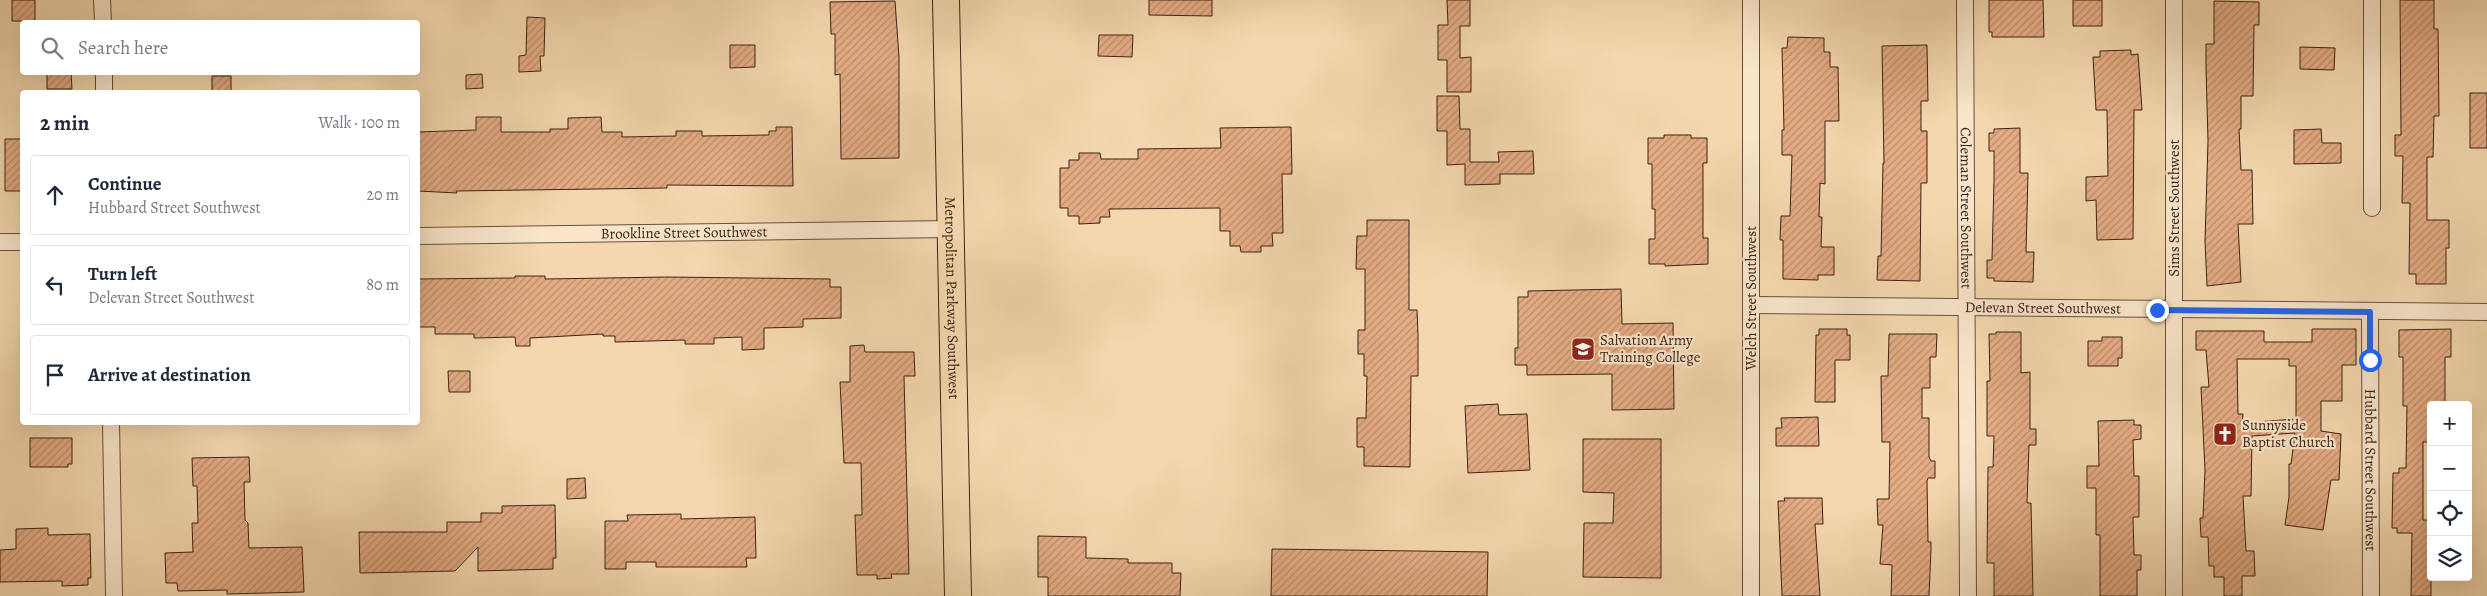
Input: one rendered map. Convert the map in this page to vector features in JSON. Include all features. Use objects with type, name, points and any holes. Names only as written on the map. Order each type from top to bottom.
[{"type":"main road","name":"Metropolitan Parkway Southwest","points":[[946,0],[958,596]]},
{"type":"street","points":[[102,0],[103,20]]},
{"type":"street","name":"Welch Street Southwest","points":[[1751,0],[1751,596]]},
{"type":"street","name":"Coleman Street Southwest","points":[[1965,0],[1968,596]]},
{"type":"street","name":"Sims Street Southwest","points":[[2174,0],[2174,596]]},
{"type":"street","points":[[2372,0],[2372,208]]},
{"type":"street","points":[[104,75],[104,90]]},
{"type":"street","name":"Brookline Street Southwest","points":[[420,236],[951,229]]},
{"type":"street","points":[[0,242],[20,242]]},
{"type":"street","name":"Delevan Street Southwest","points":[[1751,305],[2487,312]]},
{"type":"street","name":"Hubbard Street Southwest","points":[[2370,312],[2371,596]]},
{"type":"street","points":[[111,425],[114,596]]},
{"type":"building","points":[[12,0],[35,0],[35,20],[12,21]]},
{"type":"building","points":[[1149,0],[1212,0],[1212,16],[1149,15]]},
{"type":"building","points":[[1447,0],[1470,0],[1470,26],[1460,26],[1460,58],[1471,57],[1471,92],[1447,92],[1447,60],[1438,60],[1438,25],[1448,25]]},
{"type":"building","points":[[1989,0],[2043,0],[2044,37],[1992,37],[1992,32],[1989,32]]},
{"type":"building","points":[[2073,0],[2102,0],[2102,26],[2073,26]]},
{"type":"building","points":[[2400,0],[2434,0],[2434,29],[2438,29],[2439,116],[2434,116],[2433,157],[2427,157],[2427,220],[2449,220],[2449,248],[2446,248],[2446,284],[2416,284],[2416,274],[2409,274],[2410,203],[2402,203],[2403,156],[2395,156],[2395,135],[2401,135]]},
{"type":"building","points":[[895,1],[899,57],[899,158],[841,159],[840,74],[835,75],[835,34],[831,34],[830,2]]},
{"type":"building","points":[[2214,1],[2259,2],[2259,25],[2254,25],[2253,96],[2241,96],[2241,129],[2239,129],[2241,170],[2252,170],[2253,224],[2238,224],[2241,282],[2207,286],[2205,241],[2208,141],[2206,44],[2214,44]]},
{"type":"building","points":[[527,17],[545,18],[544,56],[540,56],[541,71],[519,72],[519,56],[526,55]]},
{"type":"building","points":[[1099,35],[1133,35],[1132,57],[1098,56]]},
{"type":"building","points":[[1788,37],[1824,38],[1824,52],[1830,52],[1830,67],[1838,67],[1839,121],[1825,121],[1825,184],[1820,183],[1819,217],[1822,217],[1821,247],[1834,247],[1834,275],[1818,275],[1818,280],[1783,279],[1783,240],[1780,240],[1781,216],[1790,216],[1792,155],[1782,155],[1782,130],[1784,130],[1782,48],[1787,48]]},
{"type":"building","points":[[730,45],[755,45],[755,67],[730,68]]},
{"type":"building","points":[[1927,45],[1928,101],[1921,101],[1921,131],[1927,131],[1927,183],[1921,183],[1920,281],[1877,280],[1878,256],[1881,256],[1884,163],[1882,46]]},
{"type":"building","points":[[2300,47],[2335,48],[2334,70],[2300,69]]},
{"type":"building","points":[[2131,50],[2131,55],[2138,54],[2142,110],[2134,110],[2133,239],[2097,240],[2096,200],[2086,201],[2086,177],[2108,176],[2107,110],[2096,110],[2093,57],[2100,57],[2100,51]]},
{"type":"building","points":[[482,74],[483,88],[466,89],[466,75]]},
{"type":"building","points":[[47,75],[71,75],[72,89],[47,89]]},
{"type":"building","points":[[212,76],[231,76],[231,90],[212,90]]},
{"type":"building","points":[[2470,93],[2487,93],[2487,148],[2470,148]]},
{"type":"building","points":[[1437,96],[1459,96],[1460,129],[1470,129],[1470,162],[1499,162],[1498,152],[1533,151],[1534,174],[1500,174],[1500,184],[1465,185],[1465,164],[1447,165],[1447,131],[1437,131]]},
{"type":"building","points":[[476,117],[501,117],[501,132],[550,132],[550,129],[568,129],[568,118],[601,117],[602,132],[622,132],[622,137],[676,136],[676,131],[702,131],[702,136],[769,135],[769,131],[776,131],[776,127],[792,127],[793,186],[667,185],[667,188],[456,191],[457,193],[420,191],[420,132],[476,130]]},
{"type":"building","points":[[1291,127],[1292,174],[1282,174],[1283,233],[1272,233],[1273,246],[1261,246],[1261,252],[1241,252],[1240,246],[1230,246],[1230,231],[1220,231],[1220,208],[1109,209],[1110,217],[1100,217],[1100,223],[1079,224],[1079,216],[1068,216],[1068,208],[1060,208],[1060,168],[1069,168],[1069,160],[1079,160],[1079,153],[1100,153],[1101,159],[1138,159],[1138,149],[1221,148],[1220,128]]},
{"type":"building","points":[[2020,128],[2020,173],[2028,173],[2026,252],[2034,252],[2033,282],[1994,281],[1994,278],[1987,278],[1987,260],[1992,260],[1994,180],[1994,151],[1989,151],[1989,133],[1994,133],[1994,129]]},
{"type":"building","points":[[2321,129],[2322,143],[2341,143],[2341,163],[2294,164],[2294,130]]},
{"type":"building","points":[[1664,135],[1691,135],[1691,138],[1707,138],[1707,163],[1703,163],[1703,238],[1708,238],[1708,264],[1665,266],[1665,264],[1649,264],[1649,239],[1655,239],[1655,209],[1652,209],[1652,164],[1648,164],[1648,138],[1664,138]]},
{"type":"building","points":[[5,139],[20,139],[20,191],[5,191]]},
{"type":"building","points":[[1367,220],[1409,220],[1409,310],[1417,310],[1418,335],[1418,376],[1411,376],[1410,467],[1364,466],[1364,447],[1357,447],[1357,418],[1366,418],[1367,376],[1364,376],[1364,354],[1358,354],[1358,330],[1365,330],[1365,269],[1356,269],[1357,236],[1367,236]]},
{"type":"building","points":[[515,276],[545,276],[545,279],[668,277],[830,279],[830,287],[841,287],[841,318],[803,319],[803,327],[764,328],[764,349],[742,350],[742,337],[714,338],[714,344],[685,344],[685,340],[615,342],[615,336],[603,336],[603,334],[530,338],[530,346],[516,346],[515,337],[474,338],[474,334],[435,334],[435,327],[420,327],[420,279],[515,278]]},
{"type":"building","points":[[1621,289],[1622,324],[1673,323],[1674,409],[1612,410],[1612,374],[1527,375],[1527,365],[1515,365],[1515,348],[1518,348],[1518,297],[1528,297],[1528,291]]},
{"type":"building","points":[[1819,329],[1847,329],[1847,335],[1850,335],[1850,360],[1835,360],[1835,402],[1815,402],[1816,335],[1819,335]]},
{"type":"building","points":[[2312,329],[2356,329],[2356,365],[2342,365],[2342,401],[2321,401],[2321,431],[2341,434],[2339,480],[2331,480],[2323,530],[2285,525],[2289,497],[2289,464],[2291,464],[2295,433],[2252,436],[2251,496],[2243,496],[2246,551],[2254,551],[2255,576],[2242,576],[2242,596],[2224,596],[2224,577],[2214,577],[2214,566],[2209,566],[2208,537],[2201,537],[2200,518],[2203,518],[2205,470],[2201,387],[2209,387],[2206,350],[2196,350],[2196,331],[2264,331],[2264,342],[2312,342]],"holes":[[[2237,359],[2289,359],[2289,366],[2296,366],[2296,419],[2242,423],[2243,414],[2238,414]]]},
{"type":"building","points":[[2451,329],[2451,357],[2445,357],[2445,401],[2427,401],[2427,442],[2423,442],[2423,520],[2427,520],[2427,581],[2431,581],[2431,596],[2411,596],[2412,533],[2397,533],[2397,528],[2392,528],[2393,473],[2399,473],[2399,468],[2406,468],[2407,406],[2403,406],[2403,357],[2399,357],[2399,330]]},
{"type":"building","points":[[1996,332],[2021,332],[2021,373],[2030,372],[2030,429],[2036,429],[2036,445],[2029,445],[2027,503],[2031,503],[2033,596],[1994,596],[1994,563],[1987,563],[1988,467],[1993,467],[1994,436],[1987,436],[1987,381],[1990,381],[1989,334],[1996,334]]},
{"type":"building","points":[[1889,334],[1937,334],[1936,357],[1930,357],[1930,388],[1922,388],[1922,418],[1929,418],[1929,457],[1931,461],[1935,461],[1935,478],[1928,478],[1927,481],[1928,542],[1931,542],[1929,596],[1891,596],[1892,565],[1880,564],[1883,525],[1878,525],[1877,499],[1889,499],[1890,442],[1882,442],[1881,376],[1888,376]]},
{"type":"building","points":[[2102,337],[2122,337],[2122,358],[2118,358],[2118,366],[2088,366],[2088,341],[2102,341]]},
{"type":"building","points":[[864,345],[865,352],[914,352],[915,376],[904,376],[909,574],[891,574],[892,578],[877,579],[877,575],[857,575],[855,515],[862,515],[861,463],[844,463],[840,382],[850,382],[850,346]]},
{"type":"building","points":[[448,371],[470,371],[470,392],[449,392]]},
{"type":"building","points":[[1498,404],[1499,415],[1527,414],[1530,470],[1468,473],[1465,406]]},
{"type":"building","points":[[1818,417],[1819,446],[1776,446],[1776,428],[1782,428],[1781,418]]},
{"type":"building","points":[[2134,420],[2134,425],[2141,425],[2141,439],[2133,440],[2134,476],[2139,476],[2139,517],[2133,517],[2134,555],[2141,555],[2141,570],[2137,570],[2137,596],[2100,596],[2100,535],[2096,535],[2096,488],[2087,488],[2087,466],[2099,466],[2098,421]]},
{"type":"building","points":[[30,438],[72,438],[72,464],[68,464],[68,467],[30,467]]},
{"type":"building","points":[[1583,439],[1661,439],[1661,578],[1583,577],[1584,523],[1613,523],[1614,493],[1583,492]]},
{"type":"building","points":[[249,457],[250,482],[244,482],[245,520],[248,523],[249,548],[302,547],[304,592],[227,594],[227,590],[178,591],[177,583],[166,583],[165,553],[193,552],[192,523],[198,523],[197,486],[193,486],[192,458]]},
{"type":"building","points":[[585,478],[586,498],[567,499],[567,479]]},
{"type":"building","points":[[1784,498],[1822,498],[1823,524],[1815,524],[1820,596],[1782,596],[1778,501],[1785,501]]},
{"type":"building","points":[[555,505],[556,558],[553,558],[553,569],[478,571],[478,547],[455,571],[360,573],[359,532],[447,532],[447,522],[481,522],[481,513],[502,513],[502,506]]},
{"type":"building","points":[[681,514],[681,519],[755,517],[756,558],[746,558],[747,567],[656,567],[656,562],[626,562],[626,569],[605,569],[605,521],[628,521],[627,515]]},
{"type":"building","points":[[48,528],[48,535],[90,534],[91,578],[88,578],[88,585],[62,586],[62,581],[0,582],[0,550],[16,549],[16,529]]},
{"type":"building","points":[[1038,536],[1086,537],[1086,558],[1128,559],[1128,563],[1172,563],[1172,573],[1181,573],[1180,596],[1048,596],[1048,577],[1038,577]]},
{"type":"building","points":[[1272,549],[1488,552],[1487,596],[1271,596]]},
{"type":"place","name":"Salvation Army Training College","points":[[1583,349]]},
{"type":"place","name":"Sunnyside Baptist Church","points":[[2225,434]]},
{"type":"route","points":[[2157,310],[2370,312],[2370,360]]}]
